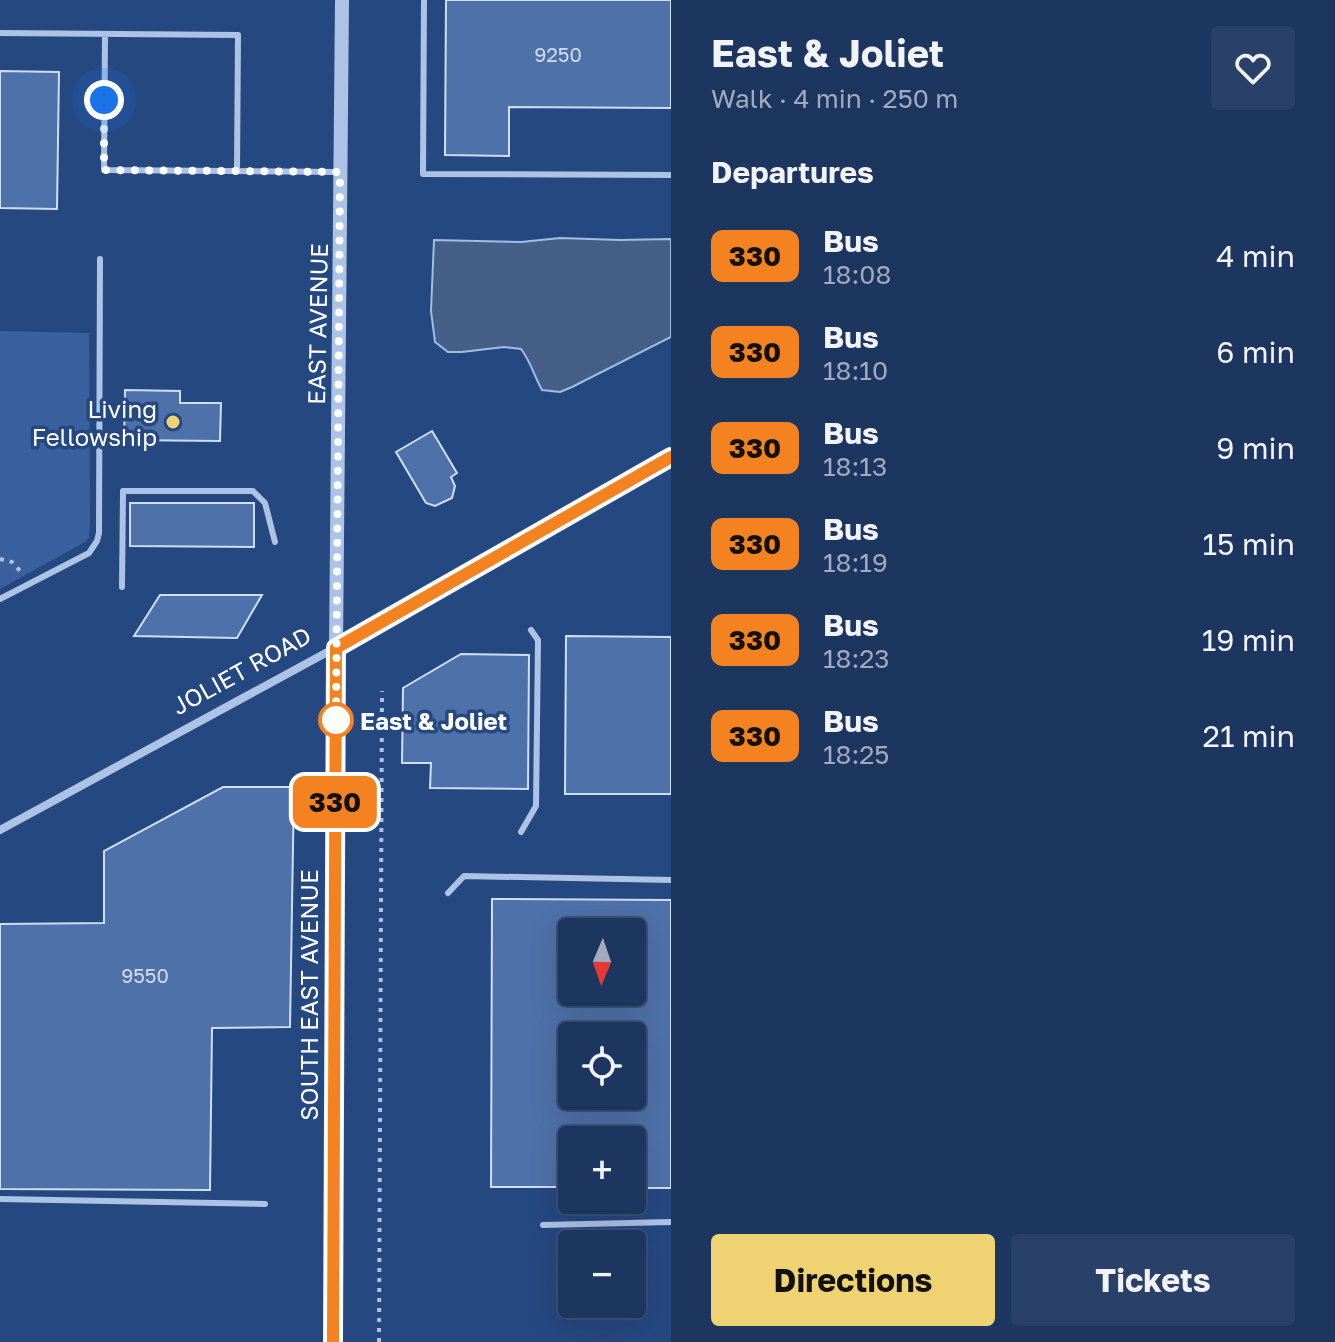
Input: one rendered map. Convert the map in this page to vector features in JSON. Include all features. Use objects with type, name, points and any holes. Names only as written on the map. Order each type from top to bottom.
[{"type":"main road","name":"JOLIET ROAD","points":[[336,648],[671,457]]},
{"type":"main road","name":"SOUTH EAST AVENUE","points":[[333,1342],[336,648]]},
{"type":"street","name":"EAST AVENUE","points":[[336,648],[342,0]]},
{"type":"street","name":"JOLIET ROAD","points":[[0,830],[336,648]]},
{"type":"lane","points":[[424,0],[423,174],[671,175]]},
{"type":"lane","points":[[0,33],[238,35],[237,171]]},
{"type":"lane","points":[[105,34],[104,170],[340,172]]},
{"type":"lane","points":[[0,599],[89,553],[97,541],[100,259]]},
{"type":"lane","points":[[122,587],[123,491],[253,491],[265,503],[275,542]]},
{"type":"lane","points":[[521,832],[536,806],[538,640],[531,630]]},
{"type":"lane","points":[[448,893],[464,876],[671,880]]},
{"type":"lane","points":[[0,1199],[265,1204]]},
{"type":"lane","points":[[543,1225],[671,1222]]},
{"type":"path","points":[[0,559],[12,562],[29,584]]},
{"type":"path","points":[[379,1342],[382,691]]},
{"type":"shaded area","points":[[560,238],[671,239],[671,337],[560,392],[542,390],[521,349],[504,347],[448,352],[435,342],[431,311],[434,240],[521,242]]},
{"type":"shaded area","points":[[0,331],[89,333],[90,522],[89,538],[85,542],[0,589]]},
{"type":"building","points":[[446,0],[671,0],[671,108],[509,107],[509,156],[445,155]]},
{"type":"building","points":[[0,71],[59,72],[57,209],[0,208]]},
{"type":"building","name":"Living Fellowship","points":[[125,390],[180,391],[180,403],[221,403],[220,441],[124,440]]},
{"type":"building","points":[[432,431],[457,473],[451,477],[455,486],[452,498],[435,506],[426,503],[396,452]]},
{"type":"building","points":[[130,503],[254,503],[254,547],[130,546]]},
{"type":"building","points":[[160,595],[262,595],[237,638],[134,636]]},
{"type":"building","points":[[566,636],[671,637],[671,794],[565,794]]},
{"type":"building","points":[[461,654],[529,655],[528,789],[430,788],[431,763],[402,763],[403,688]]},
{"type":"building","points":[[223,787],[294,787],[290,1027],[212,1028],[210,1190],[0,1189],[0,924],[104,923],[104,851]]},
{"type":"building","points":[[492,899],[671,900],[671,1188],[646,1188],[646,1126],[558,1126],[558,1187],[491,1187]]},
{"type":"bus line","name":"330","points":[[333,1342],[336,648],[671,457]]},
{"type":"place","name":"Living Fellowship","points":[[173,422]]},
{"type":"place","name":"East & Joliet","points":[[336,720]]},
{"type":"route","points":[[104,100],[104,170],[340,172],[336,720]]}]
